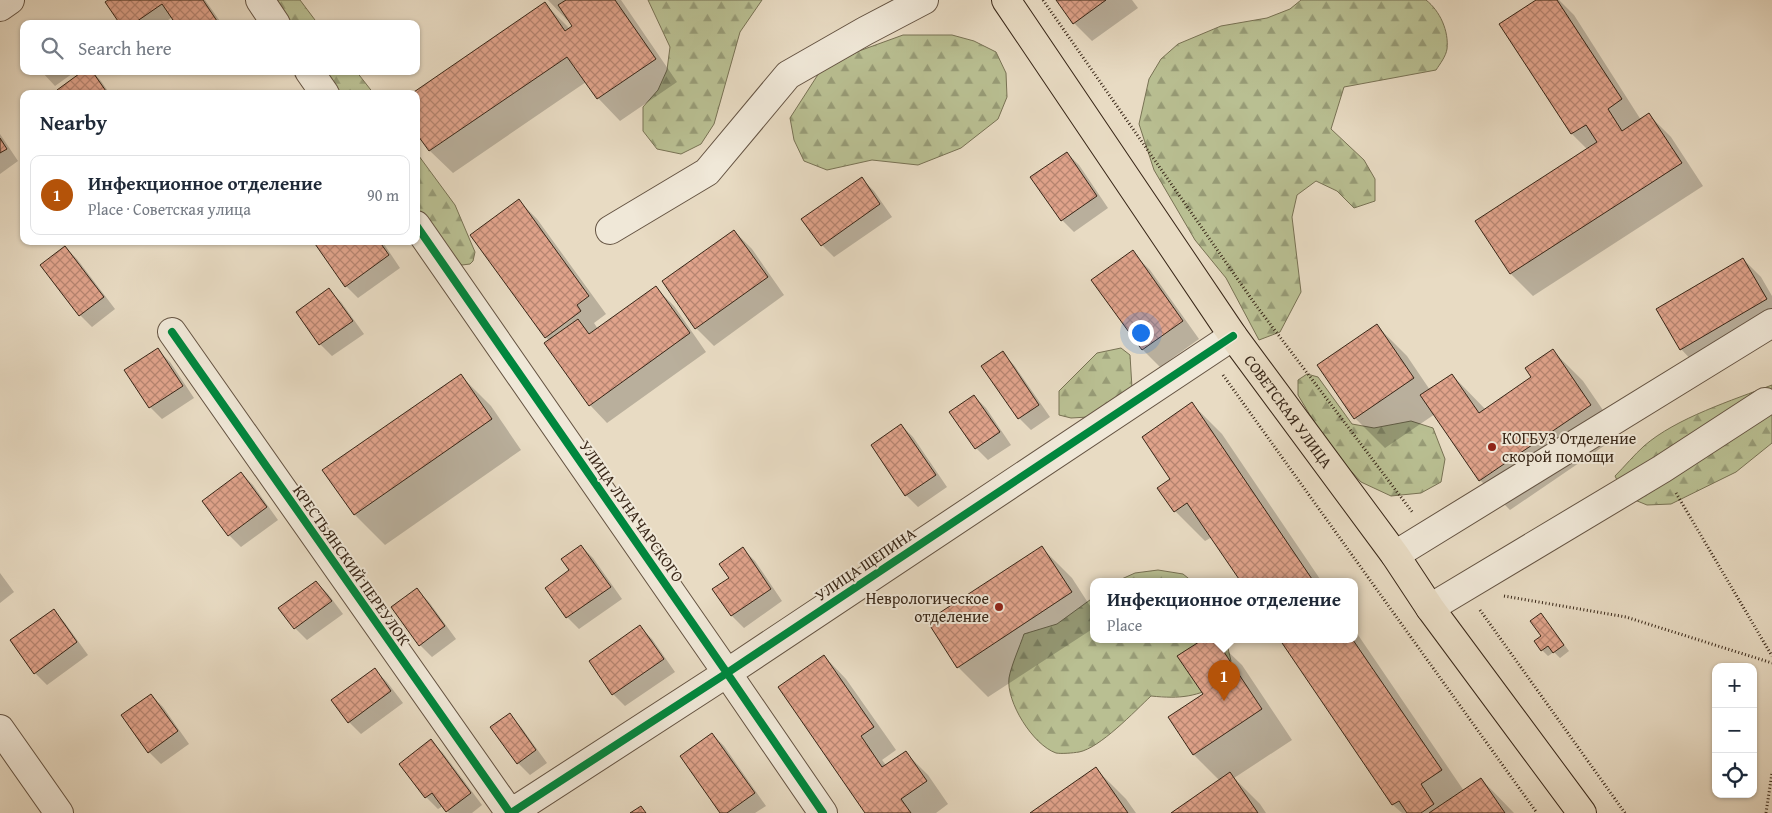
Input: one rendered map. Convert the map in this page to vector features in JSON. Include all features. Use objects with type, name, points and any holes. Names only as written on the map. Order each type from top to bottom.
[{"type":"main road","name":"СОВЕТСКАЯ УЛИЦА","points":[[1006,0],[1233,336],[1395,555],[1430,608],[1582,813]]},
{"type":"street","points":[[0,7],[10,0]]},
{"type":"street","points":[[260,0],[273,20]]},
{"type":"street","points":[[610,230],[707,172],[788,75],[924,0]]},
{"type":"street","points":[[312,75],[322,90]]},
{"type":"street","name":"УЛИЦА ЛУНАЧАРСКОГО","points":[[420,231],[823,813]]},
{"type":"street","points":[[1395,555],[1772,323]]},
{"type":"street","name":"КРЕСТЬЯНСКИЙ ПЕРЕУЛОК","points":[[172,332],[511,813]]},
{"type":"street","name":"УЛИЦА ЩЕПИНА","points":[[511,813],[1233,336]]},
{"type":"street","points":[[1430,608],[1662,469],[1765,402]]},
{"type":"street","points":[[0,729],[59,813]]},
{"type":"path","points":[[1044,0],[1254,304],[1429,534]]},
{"type":"path","points":[[1208,353],[1537,813]]},
{"type":"path","points":[[1662,469],[1772,656]]},
{"type":"path","points":[[1464,589],[1626,617],[1772,663]]},
{"type":"path","points":[[1464,589],[1625,813]]},
{"type":"path","points":[[1766,813],[1772,773]]},
{"type":"green space","points":[[274,0],[300,0],[315,20],[287,20]]},
{"type":"green space","points":[[648,0],[762,0],[740,32],[714,124],[701,144],[681,154],[657,149],[643,131],[643,107],[658,90],[667,70],[670,47]]},
{"type":"green space","points":[[1301,0],[1426,0],[1435,10],[1445,28],[1447,49],[1436,70],[1344,87],[1331,129],[1364,160],[1375,179],[1375,201],[1354,208],[1337,191],[1316,181],[1297,195],[1292,217],[1301,292],[1280,332],[1259,340],[1226,278],[1195,240],[1154,170],[1139,124],[1149,79],[1161,59],[1178,44],[1221,26],[1267,18],[1290,9]]},
{"type":"green space","points":[[903,35],[952,35],[974,41],[996,52],[1006,73],[1007,97],[998,119],[961,148],[918,165],[872,160],[827,170],[804,161],[794,140],[790,118],[819,73],[859,51]]},
{"type":"green space","points":[[325,75],[359,75],[371,90],[334,90]]},
{"type":"green space","points":[[420,157],[455,205],[475,252],[473,261],[470,264],[462,265],[449,256],[420,217]]},
{"type":"green space","points":[[1121,348],[1130,355],[1132,388],[1088,417],[1071,418],[1059,415],[1059,391],[1097,353]]},
{"type":"green space","points":[[1307,374],[1318,377],[1352,424],[1374,428],[1411,421],[1433,428],[1445,459],[1441,482],[1421,493],[1391,496],[1361,482],[1329,447],[1298,395],[1298,380]]},
{"type":"green space","points":[[1772,385],[1772,443],[1736,472],[1671,504],[1647,505],[1625,496],[1615,476],[1640,449],[1657,436],[1688,418]]},
{"type":"green space","points":[[1158,570],[1183,574],[1188,578],[1124,578],[1135,573]]},
{"type":"green space","points":[[1090,600],[1090,643],[1227,643],[1231,661],[1223,683],[1188,696],[1151,696],[1097,744],[1079,752],[1056,753],[1039,741],[1023,722],[1012,699],[1009,678],[1024,634],[1057,624]]},
{"type":"building","points":[[108,0],[203,0],[216,20],[173,20],[162,4],[139,20],[117,20],[105,2]]},
{"type":"building","points":[[566,0],[615,0],[656,59],[597,99],[567,57],[429,151],[420,139],[420,90],[417,90],[545,2],[565,31],[572,26],[558,5]]},
{"type":"building","points":[[1056,0],[1106,0],[1073,24]]},
{"type":"building","points":[[1536,0],[1557,0],[1622,99],[1608,109],[1622,131],[1649,113],[1682,163],[1510,274],[1475,221],[1597,142],[1586,125],[1571,134],[1499,24]]},
{"type":"building","points":[[78,75],[95,75],[105,90],[57,90]]},
{"type":"building","points":[[0,138],[7,149],[0,153]]},
{"type":"building","points":[[1067,152],[1097,196],[1061,221],[1030,177]]},
{"type":"building","points":[[862,177],[880,204],[821,246],[801,219]]},
{"type":"building","points":[[519,199],[589,296],[577,305],[581,311],[545,338],[470,235]]},
{"type":"building","points":[[734,230],[768,277],[695,329],[662,281]]},
{"type":"building","points":[[316,245],[382,245],[389,255],[345,287]]},
{"type":"building","points":[[65,246],[104,297],[79,316],[40,265]]},
{"type":"building","points":[[1133,250],[1183,321],[1142,350],[1091,280]]},
{"type":"building","points":[[1743,258],[1767,299],[1680,350],[1656,309]]},
{"type":"building","points":[[656,286],[690,333],[589,406],[544,343],[578,319],[589,334]]},
{"type":"building","points":[[329,288],[353,321],[319,345],[296,312]]},
{"type":"building","points":[[1377,324],[1414,378],[1354,419],[1317,365]]},
{"type":"building","points":[[158,348],[183,386],[149,408],[124,370]]},
{"type":"building","name":"КОГБУЗ Отделение скорой помощи","points":[[1553,349],[1591,405],[1479,481],[1420,395],[1452,374],[1479,413],[1531,377],[1525,368]]},
{"type":"building","points":[[1003,351],[1039,405],[1018,419],[981,366]]},
{"type":"building","points":[[461,374],[492,419],[354,515],[322,470]]},
{"type":"building","points":[[974,395],[1000,432],[975,449],[949,412]]},
{"type":"building","points":[[1192,402],[1311,578],[1238,578],[1187,503],[1174,512],[1157,488],[1170,479],[1142,437]]},
{"type":"building","points":[[901,424],[936,475],[905,496],[871,445]]},
{"type":"building","points":[[241,472],[267,507],[228,536],[202,501]]},
{"type":"building","points":[[581,545],[611,587],[566,618],[545,588],[569,570],[561,559]]},
{"type":"building","name":"Неврологическое отделение","points":[[1042,546],[1072,592],[957,668],[927,621]]},
{"type":"building","points":[[743,547],[771,589],[731,616],[712,589],[729,578],[719,564]]},
{"type":"building","points":[[316,581],[332,601],[294,629],[278,608]]},
{"type":"building","points":[[417,588],[445,626],[419,646],[391,607]]},
{"type":"building","points":[[54,609],[77,642],[34,674],[10,640]]},
{"type":"building","points":[[1541,613],[1564,645],[1553,653],[1548,646],[1541,651],[1534,641],[1541,636],[1530,621]]},
{"type":"building","points":[[640,625],[664,659],[612,695],[589,661]]},
{"type":"building","points":[[1197,643],[1218,643],[1262,709],[1193,755],[1168,717],[1203,694],[1177,656]]},
{"type":"building","points":[[1282,643],[1355,643],[1442,770],[1421,784],[1434,804],[1421,813],[1407,813],[1399,801],[1392,805]]},
{"type":"building","points":[[824,655],[874,727],[861,736],[882,767],[906,751],[927,781],[901,799],[911,813],[865,813],[778,687]]},
{"type":"building","points":[[375,668],[391,691],[348,723],[331,700]]},
{"type":"building","points":[[151,694],[178,731],[148,753],[121,715]]},
{"type":"building","points":[[510,713],[536,750],[517,764],[490,727]]},
{"type":"building","points":[[712,733],[755,793],[727,813],[720,813],[680,756]]},
{"type":"building","points":[[431,739],[471,793],[446,812],[432,793],[425,798],[399,764]]},
{"type":"building","points":[[1096,767],[1128,813],[1030,813]]},
{"type":"building","points":[[1230,772],[1258,813],[1171,813]]},
{"type":"building","points":[[1481,778],[1505,813],[1429,813]]},
{"type":"building","points":[[641,806],[646,813],[630,813]]},
{"type":"cycle path","points":[[420,231],[823,813]]},
{"type":"cycle path","points":[[172,332],[510,813]]},
{"type":"cycle path","points":[[511,813],[727,673],[1233,336]]},
{"type":"place","name":"КОГБУЗ Отделение скорой помощи","points":[[1492,447]]},
{"type":"place","name":"Неврологическое отделение","points":[[999,607]]},
{"type":"place","name":"Инфекционное отделение","points":[[1224,701]]}]
